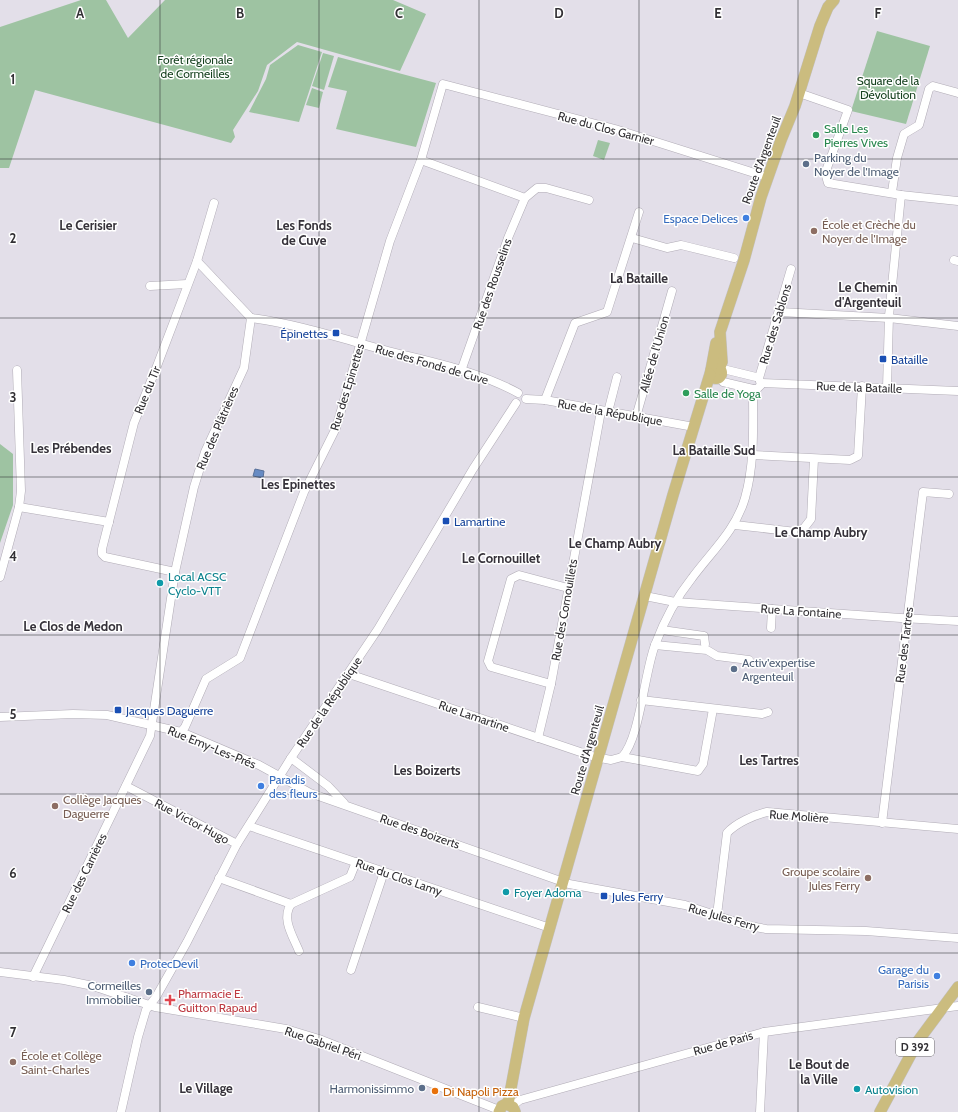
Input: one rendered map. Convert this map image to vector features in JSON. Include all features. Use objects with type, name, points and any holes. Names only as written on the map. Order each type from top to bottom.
[{"type":"main road","name":"Route d'Argenteuil","points":[[506,1109],[524,1018],[598,758],[694,427],[701,406],[722,362],[720,332],[744,260],[767,177],[795,106],[825,14],[834,0]]},
{"type":"main road","name":"D 392","points":[[880,1112],[918,1042],[941,1008],[958,987]]},
{"type":"street","name":"Rue des Epinettes","points":[[181,732],[185,728],[206,679],[240,658],[304,492],[336,428],[390,241],[421,160],[443,84]]},
{"type":"street","name":"Rue du Clos Garnier","points":[[443,84],[616,129],[767,177]]},
{"type":"street","points":[[892,192],[897,158],[904,134],[919,125],[929,89],[933,86],[958,93]]},
{"type":"street","points":[[799,93],[848,110],[826,173],[828,183],[892,192],[901,195],[958,201]]},
{"type":"street","points":[[421,160],[525,198],[537,188],[546,188],[589,200]]},
{"type":"street","points":[[887,388],[889,318],[901,195]]},
{"type":"street","name":"Rue des Rousselins","points":[[461,371],[508,238],[525,198]]},
{"type":"street","points":[[214,203],[197,261],[252,318]]},
{"type":"street","points":[[546,400],[575,322],[607,312],[632,238],[639,212]]},
{"type":"street","points":[[632,238],[667,248],[681,245],[734,258]]},
{"type":"street","name":"Rue du Tir","points":[[174,572],[105,557],[102,554],[102,549],[134,423],[197,261]]},
{"type":"street","name":"Rue des Sablons","points":[[760,381],[791,269]]},
{"type":"street","points":[[150,286],[187,284]]},
{"type":"street","name":"Allée de l'Union","points":[[636,417],[672,291]]},
{"type":"street","points":[[780,312],[889,318],[958,326]]},
{"type":"street","name":"Rue des Fonds de Cuve","points":[[252,318],[292,326],[360,343],[461,371],[485,378],[518,393]]},
{"type":"street","name":"Rue des Plâtrières","points":[[152,724],[174,572],[199,469],[244,368],[252,318]]},
{"type":"street","name":"Rue de la Bataille","points":[[716,374],[723,369],[760,381],[958,391]]},
{"type":"street","points":[[0,577],[19,507],[21,491],[17,370]]},
{"type":"street","points":[[716,374],[723,382],[753,389],[757,389],[760,381]]},
{"type":"street","name":"Rue des Cornouillets","points":[[538,738],[551,684],[568,588],[604,411],[617,377]]},
{"type":"street","points":[[753,455],[850,460],[858,456],[862,386]]},
{"type":"street","points":[[622,757],[632,741],[655,645],[675,602],[735,525],[746,496],[753,455],[753,389]]},
{"type":"street","points":[[518,393],[524,394],[526,399],[523,403],[516,403],[514,397],[518,393]]},
{"type":"street","name":"Rue de la République","points":[[526,399],[546,400],[694,427]]},
{"type":"street","name":"Rue de la République","points":[[121,1112],[138,1037],[149,1005],[156,997],[187,942],[237,844],[279,776],[378,629],[473,469],[516,403]]},
{"type":"street","points":[[735,525],[796,532],[804,528],[811,519],[814,459]]},
{"type":"street","name":"Rue des Tartres","points":[[882,823],[923,492],[949,494]]},
{"type":"street","points":[[19,507],[109,522]]},
{"type":"street","points":[[551,684],[491,667],[488,661],[511,579],[519,575],[568,588]]},
{"type":"street","name":"Rue La Fontaine","points":[[645,596],[675,602],[907,619],[958,621]]},
{"type":"street","points":[[771,628],[772,609]]},
{"type":"street","points":[[662,630],[704,636],[705,644]]},
{"type":"street","points":[[655,645],[707,650],[717,656],[749,660]]},
{"type":"street","name":"Rue Lamartine","points":[[349,674],[598,758],[611,760],[622,757],[698,771],[703,764],[713,709]]},
{"type":"street","points":[[641,700],[762,714],[768,712]]},
{"type":"street","name":"Rue Emy-Les-Prés","points":[[0,718],[73,714],[107,715],[152,724],[181,732],[259,765],[279,776]]},
{"type":"street","name":"Rue des Carrières","points":[[33,977],[150,736],[152,724]]},
{"type":"street","points":[[291,758],[328,786],[346,805]]},
{"type":"street","name":"Rue des Boizerts","points":[[279,776],[310,792],[563,882]]},
{"type":"street","name":"Rue Victor Hugo","points":[[126,786],[237,844]]},
{"type":"street","name":"Rue Molière","points":[[717,916],[728,833],[759,814],[767,812],[958,829]]},
{"type":"street","name":"Rue du Clos Lamy","points":[[249,826],[550,928]]},
{"type":"street","points":[[299,951],[286,917],[287,911],[291,904],[350,877],[356,862]]},
{"type":"street","points":[[351,970],[384,872]]},
{"type":"street","points":[[219,878],[291,904]]},
{"type":"street","name":"Rue Jules Ferry","points":[[563,882],[600,891],[685,906],[766,929],[866,931],[958,938]]},
{"type":"street","name":"Rue Gabriel Péri","points":[[0,972],[92,986],[149,1005],[286,1029],[312,1037],[506,1109]]},
{"type":"street","name":"Rue de Paris","points":[[506,1109],[520,1100],[764,1032],[958,1006]]},
{"type":"street","points":[[478,1007],[524,1018]]},
{"type":"street","points":[[760,1112],[764,1032]]},
{"type":"green space","name":"Forêt régionale de Cormeilles","points":[[81,0],[106,0],[128,38],[165,0],[393,0],[426,14],[400,71],[297,42],[267,65],[258,91],[233,130],[235,137],[231,143],[35,90],[9,168],[0,168],[0,27]]},
{"type":"green space","name":"Square de la Dévolution","points":[[877,31],[930,46],[906,124],[851,111]]},
{"type":"green space","points":[[298,45],[322,52],[299,122],[249,112],[266,79],[270,65]]},
{"type":"green space","points":[[323,53],[334,56],[324,90],[312,86]]},
{"type":"green space","points":[[338,57],[436,83],[416,147],[336,129],[347,91],[328,87]]},
{"type":"green space","points":[[312,88],[323,92],[319,108],[306,105]]},
{"type":"green space","points":[[598,140],[610,143],[604,160],[593,156]]},
{"type":"green space","points":[[0,444],[13,454],[13,505],[0,543]]},
{"type":"water","points":[[255,469],[264,471],[263,478],[253,476]]},
{"type":"place","name":"Salle Les Pierres Vives","points":[[816,135]]},
{"type":"place","name":"Parking du Noyer de l'Image","points":[[806,164]]},
{"type":"place","name":"Espace Delices","points":[[746,218]]},
{"type":"place","name":"École et Crèche du Noyer de l'Image","points":[[814,231]]},
{"type":"place","name":"Épinettes","points":[[336,333]]},
{"type":"place","name":"Bataille","points":[[883,359]]},
{"type":"place","name":"Salle de Yoga","points":[[686,393]]},
{"type":"place","name":"Lamartine","points":[[446,521]]},
{"type":"place","name":"Local ACSC Cyclo-VTT","points":[[160,583]]},
{"type":"place","name":"Activ'expertise Argenteuil","points":[[734,669]]},
{"type":"place","name":"Jacques Daguerre","points":[[118,710]]},
{"type":"place","name":"Paradis des fleurs","points":[[261,786]]},
{"type":"place","name":"Collège Jacques Daguerre","points":[[55,806]]},
{"type":"place","name":"Groupe scolaire Jules Ferry","points":[[868,878]]},
{"type":"place","name":"Foyer Adoma","points":[[506,892]]},
{"type":"place","name":"Jules Ferry","points":[[604,896]]},
{"type":"place","name":"ProtecDevil","points":[[132,963]]},
{"type":"place","name":"Garage du Parisis","points":[[937,976]]},
{"type":"place","name":"Cormeilles Immobilier","points":[[149,992]]},
{"type":"place","name":"Pharmacie E. Guitton Rapaud","points":[[170,1000]]},
{"type":"place","name":"École et Collège Saint-Charles","points":[[13,1062]]},
{"type":"place","name":"Harmonissimmo","points":[[422,1088]]},
{"type":"place","name":"Autovision","points":[[857,1089]]},
{"type":"place","name":"Di Napoli Pizza","points":[[435,1091]]},
{"type":"district","name":"Le Cerisier","points":[[88,225]]},
{"type":"district","name":"Les Fonds de Cuve","points":[[304,232]]},
{"type":"district","name":"La Bataille","points":[[639,278]]},
{"type":"district","name":"Le Chemin d'Argenteuil","points":[[868,294]]},
{"type":"district","name":"Les Prébendes","points":[[71,448]]},
{"type":"district","name":"La Bataille Sud","points":[[714,450]]},
{"type":"district","name":"Les Epinettes","points":[[298,484]]},
{"type":"district","name":"Le Champ Aubry","points":[[821,532]]},
{"type":"district","name":"Le Champ Aubry","points":[[615,543]]},
{"type":"district","name":"Le Cornouillet","points":[[501,558]]},
{"type":"district","name":"Le Clos de Medon","points":[[73,626]]},
{"type":"district","name":"Les Tartres","points":[[769,760]]},
{"type":"district","name":"Les Boizerts","points":[[427,770]]},
{"type":"district","name":"Le Bout de la Ville","points":[[819,1072]]},
{"type":"district","name":"Le Village","points":[[206,1088]]}]
